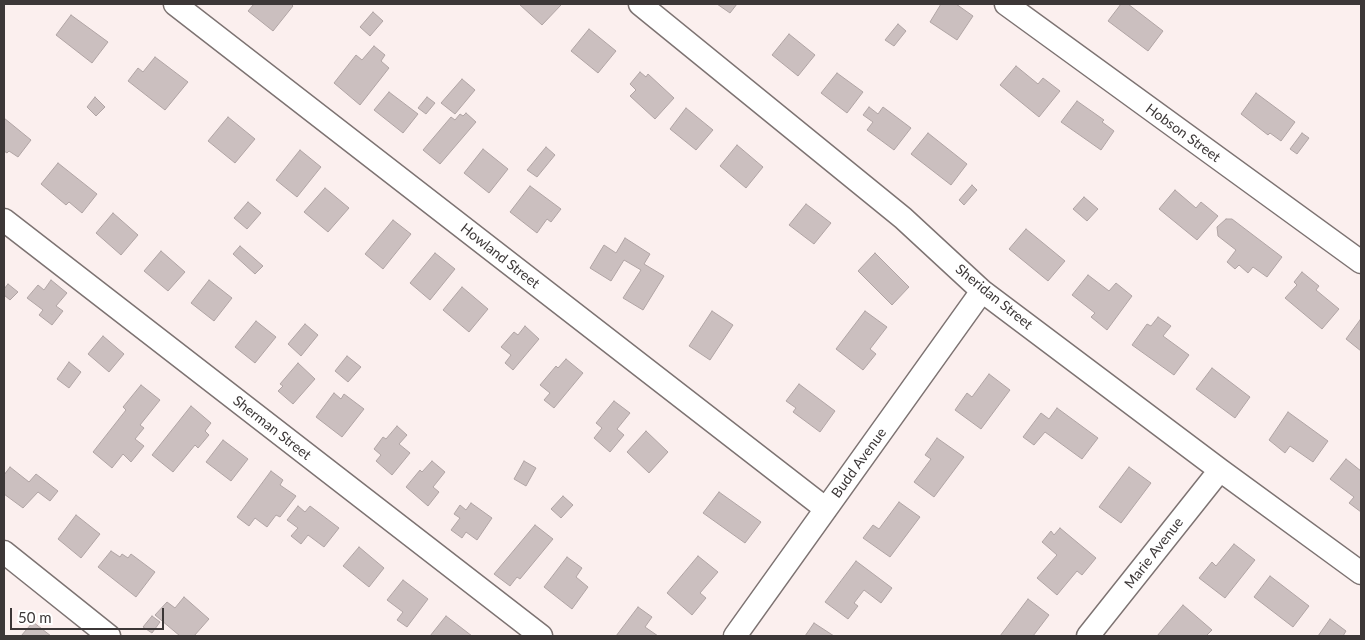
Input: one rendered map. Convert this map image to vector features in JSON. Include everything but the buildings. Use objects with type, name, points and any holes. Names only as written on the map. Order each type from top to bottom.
[{"type":"street","name":"Howland Street","points":[[175,4],[826,509]]},
{"type":"street","name":"Sheridan Street","points":[[640,4],[903,218],[982,291],[1220,470],[1361,573]]},
{"type":"street","name":"Hobson Street","points":[[1006,4],[1361,262]]},
{"type":"street","name":"Sherman Street","points":[[4,220],[541,636]]},
{"type":"street","name":"Budd Avenue","points":[[735,636],[982,291]]},
{"type":"street","name":"Marie Avenue","points":[[1088,636],[1220,470]]},
{"type":"street","points":[[4,552],[109,636]]}]
